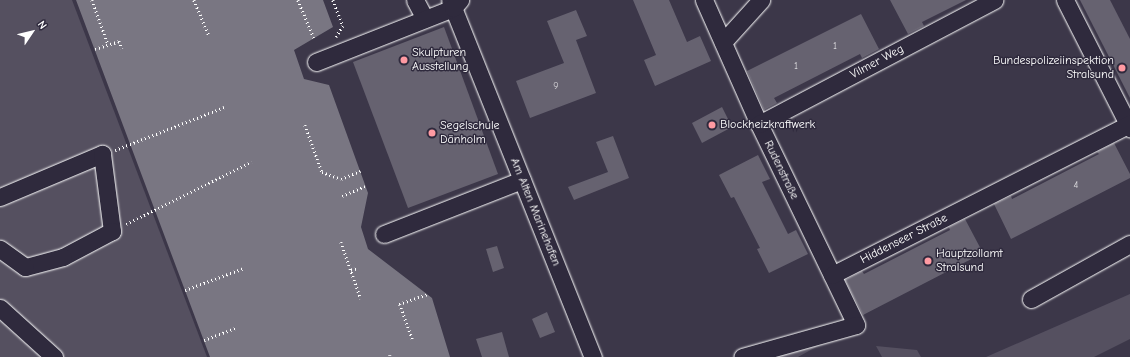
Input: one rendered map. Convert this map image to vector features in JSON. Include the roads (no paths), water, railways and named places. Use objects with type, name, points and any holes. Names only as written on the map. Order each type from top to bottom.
[{"type":"street","points":[[415,0],[425,19]]},
{"type":"street","name":"Rudenstraße","points":[[704,0],[759,124],[832,275]]},
{"type":"street","points":[[722,42],[761,0]]},
{"type":"street","name":"Vilmer Weg","points":[[759,124],[994,0]]},
{"type":"street","points":[[1065,0],[1129,126]]},
{"type":"street","points":[[316,62],[425,19],[455,2]]},
{"type":"street","name":"Am Alten Marinehafen","points":[[455,2],[522,180],[593,357]]},
{"type":"street","name":"Hiddenseer Straße","points":[[832,275],[1129,126]]},
{"type":"street","points":[[0,197],[102,154],[112,230],[63,257],[25,267],[0,249]]},
{"type":"street","points":[[384,234],[522,180]]},
{"type":"street","points":[[1031,299],[1130,244]]},
{"type":"street","points":[[742,357],[856,325],[832,275]]},
{"type":"street","points":[[0,308],[54,357]]},
{"type":"place","name":"Skulpturen Ausstellung","points":[[404,60]]},
{"type":"place","name":"Bundespolizeiinspektion Stralsund","points":[[1122,68]]},
{"type":"place","name":"Blockheizkraftwerk","points":[[712,125]]},
{"type":"place","name":"Segelschule Dänholm","points":[[432,133]]},
{"type":"place","name":"Hauptzollamt Stralsund","points":[[928,261]]}]
